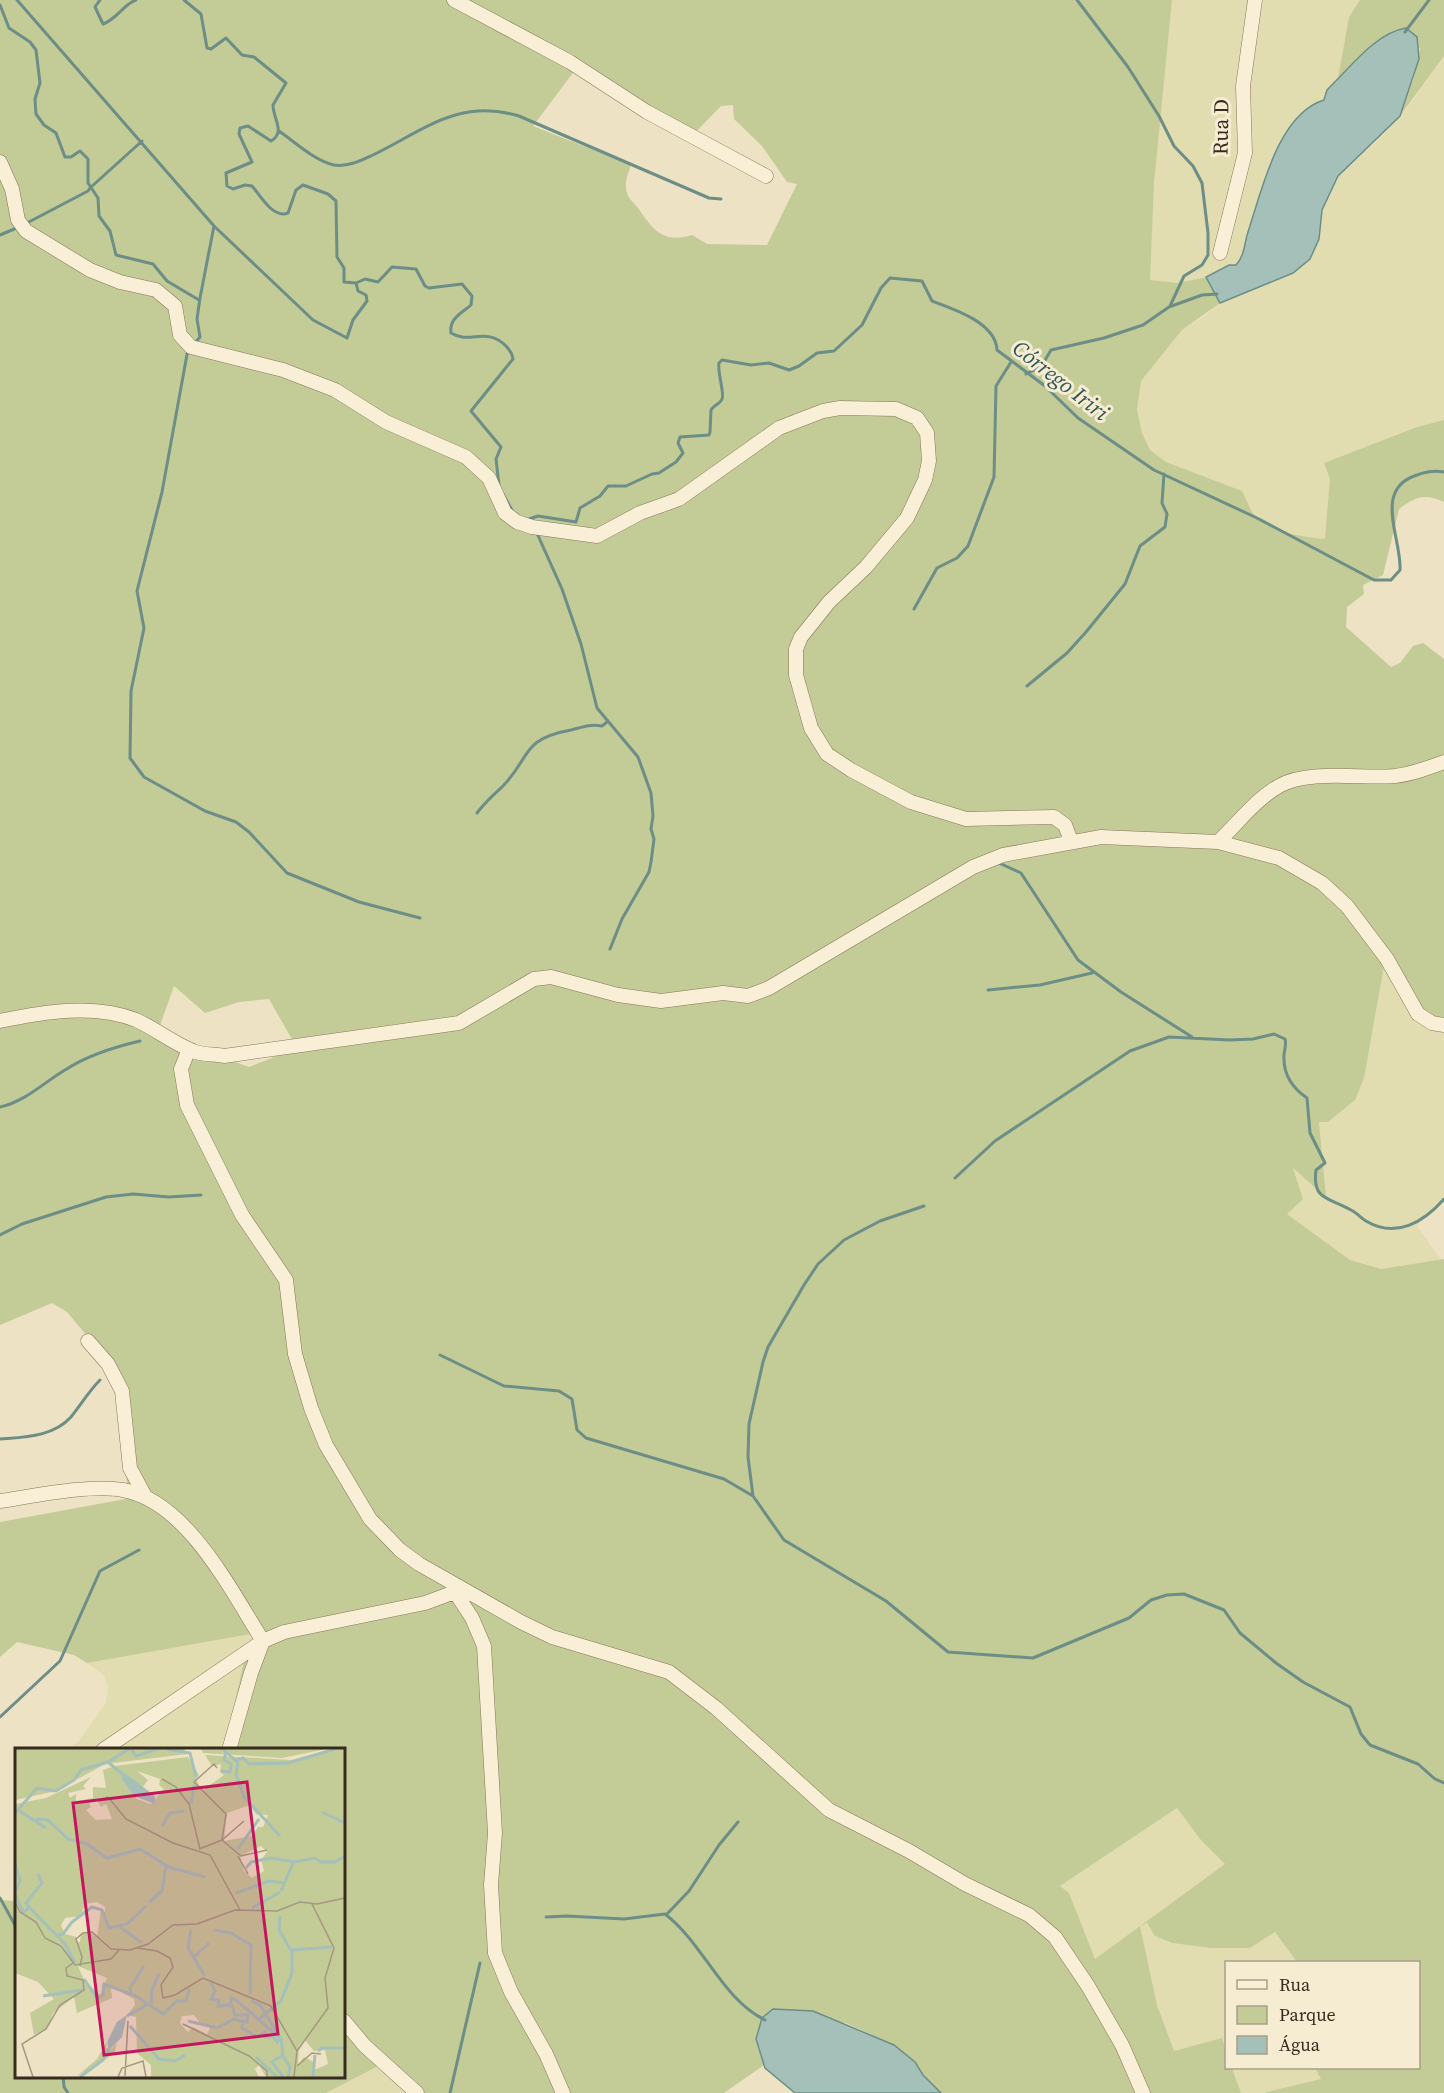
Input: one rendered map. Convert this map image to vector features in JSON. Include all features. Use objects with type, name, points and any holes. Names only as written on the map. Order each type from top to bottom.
[{"type":"street","points":[[454,0],[570,62],[646,112],[766,176]]},
{"type":"street","name":"Rua D","points":[[1220,253],[1245,153],[1243,86],[1255,0]]},
{"type":"street","points":[[0,162],[12,189],[18,220],[26,231],[90,270],[120,282],[156,290],[175,306],[180,335],[191,347],[283,370],[335,390],[386,422],[466,457],[489,478],[505,513],[517,522],[532,527],[597,536],[640,513],[679,499],[779,428],[823,411],[840,408],[896,409],[917,418],[927,433],[929,461],[925,480],[907,518],[866,567],[829,602],[801,637],[796,649],[796,675],[811,728],[827,754],[851,770],[911,802],[966,819],[1054,817],[1065,825],[1071,841]]},
{"type":"street","points":[[1218,842],[1260,801],[1278,786],[1289,782],[1316,777],[1393,776],[1444,762]]},
{"type":"street","points":[[0,1021],[67,1011],[107,1014],[134,1019],[189,1049],[224,1056],[459,1023],[534,979],[551,977],[618,995],[661,1001],[723,993],[747,996],[769,988],[973,867],[1003,855],[1071,841],[1128,836],[1172,842],[1218,842],[1279,858],[1322,883],[1347,906],[1370,935],[1418,1014],[1432,1023],[1444,1025]]},
{"type":"street","points":[[189,1049],[182,1069],[187,1105],[237,1207],[286,1280],[295,1354],[326,1445],[361,1509],[381,1532],[419,1564],[459,1590],[552,1637],[669,1672],[716,1708],[830,1810],[909,1851],[965,1884],[1029,1915],[1055,1937],[1088,1986],[1122,2045],[1143,2093]]},
{"type":"street","points":[[88,1341],[108,1364],[122,1390],[130,1468],[146,1498]]},
{"type":"street","points":[[117,1490],[130,1468]]},
{"type":"street","points":[[0,1501],[44,1494],[117,1490],[146,1498],[180,1520],[212,1562],[263,1641]]},
{"type":"street","points":[[104,1748],[263,1641],[284,1632],[425,1603],[459,1590]]},
{"type":"street","points":[[459,1590],[484,1646],[495,1833],[491,1885],[495,1953],[511,1992],[546,2054],[563,2093]]},
{"type":"street","points":[[229,1748],[251,1673],[263,1641]]},
{"type":"street","points":[[345,2022],[365,2046],[417,2093]]},
{"type":"shaded area","points":[[1172,0],[1360,0],[1349,17],[1338,78],[1327,90],[1324,100],[1314,103],[1298,116],[1284,133],[1245,242],[1243,257],[1236,266],[1229,265],[1204,277],[1178,283],[1149,281],[1154,183]]},
{"type":"shaded area","points":[[1444,56],[1444,420],[1417,427],[1324,463],[1330,479],[1326,539],[1299,537],[1275,529],[1254,513],[1242,491],[1166,462],[1150,450],[1142,433],[1137,408],[1141,381],[1182,330],[1205,316],[1218,304],[1293,273],[1319,239],[1322,210],[1339,176],[1406,110]]},
{"type":"shaded area","points":[[1384,965],[1444,1026],[1444,1201],[1417,1226],[1441,1260],[1381,1269],[1350,1260],[1287,1214],[1303,1199],[1293,1168],[1326,1196],[1319,1121],[1328,1122],[1355,1100],[1364,1078]]},
{"type":"shaded area","points":[[256,1632],[244,1660],[225,1748],[70,1748],[78,1742],[106,1703],[108,1688],[104,1675],[87,1663]]},
{"type":"shaded area","points":[[1177,1808],[1200,1839],[1225,1864],[1145,1924],[1148,1923],[1155,1936],[1171,1943],[1211,1948],[1250,1948],[1275,1932],[1296,1961],[1225,1961],[1225,2048],[1222,2038],[1174,2052],[1157,2005],[1140,1926],[1095,1959],[1069,1893],[1060,1886]]},
{"type":"shaded area","points":[[378,2066],[407,2093],[326,2093]]},
{"type":"shaded area","points":[[1232,2069],[1316,2069],[1322,2079],[1263,2093],[1241,2093]]},
{"type":"green space","points":[[0,0],[1172,0],[1154,183],[1150,280],[1178,283],[1206,277],[1220,303],[1182,330],[1141,381],[1137,409],[1142,433],[1150,450],[1166,462],[1242,491],[1253,513],[1268,525],[1296,535],[1325,539],[1330,479],[1324,463],[1417,427],[1444,420],[1444,502],[1425,497],[1399,509],[1383,575],[1363,585],[1364,594],[1347,607],[1346,627],[1391,667],[1400,663],[1413,646],[1423,643],[1444,659],[1444,1026],[1436,1026],[1384,966],[1364,1078],[1355,1100],[1328,1122],[1319,1122],[1326,1197],[1293,1168],[1303,1199],[1287,1214],[1350,1260],[1381,1269],[1444,1259],[1444,2093],[1263,2093],[1321,2079],[1316,2069],[1420,2069],[1420,1961],[1296,1961],[1275,1932],[1250,1948],[1211,1948],[1172,1943],[1155,1936],[1147,1923],[1140,1926],[1157,2005],[1174,2051],[1222,2038],[1225,2048],[1225,2069],[1232,2069],[1241,2093],[941,2093],[923,2075],[915,2062],[894,2045],[846,2023],[762,2018],[756,2039],[764,2065],[724,2093],[407,2093],[378,2066],[326,2093],[0,2093],[0,1900],[15,1901],[15,2078],[345,2078],[345,1748],[225,1748],[244,1660],[256,1633],[87,1663],[74,1655],[17,1642],[0,1657],[0,1522],[131,1498],[127,1484],[123,1404],[114,1368],[67,1312],[52,1303],[0,1325]],"holes":[[[578,66],[689,139],[721,106],[733,105],[734,119],[762,146],[787,182],[797,184],[767,245],[707,244],[692,235],[673,238],[660,233],[654,229],[628,195],[626,182],[631,165],[533,126]],[[174,986],[205,1013],[239,1002],[269,999],[297,1048],[249,1067],[219,1056],[159,1028]],[[1177,1808],[1200,1839],[1225,1864],[1095,1959],[1069,1893],[1060,1886]]]},
{"type":"green space","points":[[1360,0],[1444,0],[1444,56],[1400,116],[1414,78],[1420,48],[1365,54],[1327,90],[1338,78],[1349,17]]},
{"type":"water","points":[[1406,28],[1417,37],[1419,59],[1400,116],[1338,176],[1322,210],[1319,239],[1310,259],[1293,273],[1220,303],[1206,277],[1229,265],[1236,265],[1241,257],[1266,175],[1283,137],[1308,108],[1324,100],[1327,90],[1373,44],[1395,31]]},
{"type":"water","points":[[773,2009],[813,2011],[894,2045],[915,2062],[923,2075],[941,2093],[795,2093],[765,2068],[756,2039],[762,2018]]},
{"type":"waterway","points":[[17,0],[214,226],[313,320],[347,338],[353,320],[367,301],[366,295],[358,291],[356,283]]},
{"type":"waterway","name":"Córrego Iriri","points":[[100,0],[95,7],[103,24],[113,19],[128,4],[136,0]]},
{"type":"waterway","name":"Córrego Iriri","points":[[184,0],[201,14],[207,48],[211,49],[226,38],[242,55],[254,57],[286,83],[273,105],[278,134],[271,141],[248,126],[240,128],[239,134],[252,162],[226,173],[227,186],[233,189],[245,185],[252,186],[272,210],[283,214],[288,213],[296,190],[303,185],[328,194],[336,201],[337,257],[344,268],[344,282],[356,283],[365,279],[378,282],[392,267],[416,269],[425,286],[429,288],[462,284],[472,296],[471,305],[454,320],[451,333],[465,337],[492,337],[499,340],[511,352],[513,359],[471,411],[501,447],[496,459],[499,485]]},
{"type":"waterway","points":[[1077,0],[1128,67],[1159,116],[1174,146],[1193,166],[1202,183],[1208,233],[1208,255],[1202,265],[1184,276],[1170,306]]},
{"type":"waterway","points":[[1405,32],[1429,0]]},
{"type":"waterway","points":[[0,5],[9,28],[30,42],[36,50],[40,83],[35,99],[36,114],[44,125],[56,133],[65,157],[71,157],[80,151],[88,159],[88,183],[98,198],[99,216],[110,231],[116,255],[153,264],[167,281],[199,300]]},
{"type":"waterway","points":[[279,131],[320,160],[334,165],[344,165],[373,155],[443,119],[478,111],[498,111],[519,116],[709,198],[721,199]]},
{"type":"waterway","points":[[90,188],[142,141]]},
{"type":"waterway","points":[[25,224],[90,188]]},
{"type":"waterway","points":[[195,343],[200,337],[197,319],[214,226]]},
{"type":"waterway","points":[[0,235],[19,227]]},
{"type":"waterway","name":"Córrego Iriri","points":[[526,520],[538,516],[576,522],[580,508],[600,496],[608,486],[626,486],[659,473],[676,462],[683,453],[678,443],[680,437],[709,435],[711,410],[723,397],[719,367],[722,360],[751,365],[769,363],[789,370],[817,353],[834,351],[862,325],[881,288],[890,278],[922,281],[932,301],[962,313],[982,325],[995,340],[997,350],[1045,386],[1078,418],[1154,470],[1257,518],[1374,580],[1391,580],[1400,570],[1392,516],[1392,503],[1396,491],[1403,482],[1417,475],[1430,471],[1444,472]]},
{"type":"waterway","points":[[1026,374],[1041,367],[1051,350],[1104,338],[1143,325],[1169,307],[1202,295],[1217,294]]},
{"type":"waterway","points":[[188,349],[162,492],[137,591],[144,628],[131,691],[130,758],[144,777],[205,811],[236,822],[249,832],[287,873],[359,902],[420,918]]},
{"type":"waterway","points":[[914,609],[937,568],[957,558],[968,546],[994,477],[996,386],[1011,362]]},
{"type":"waterway","points":[[1027,686],[1067,653],[1086,632],[1125,584],[1140,546],[1165,527],[1167,514],[1162,503],[1164,474]]},
{"type":"waterway","name":"Córrego Iriri","points":[[503,494],[513,512]]},
{"type":"waterway","points":[[536,531],[562,589],[581,644],[597,708],[638,757],[651,793],[653,816],[651,829],[654,839],[649,872],[622,919],[610,949]]},
{"type":"waterway","points":[[477,813],[512,776],[529,750],[543,738],[586,726],[602,726],[607,722]]},
{"type":"waterway","points":[[999,863],[1021,873],[1078,960],[1121,992],[1192,1037]]},
{"type":"waterway","points":[[988,990],[1040,985],[1092,973]]},
{"type":"waterway","points":[[955,1178],[995,1141],[1130,1051],[1169,1037],[1230,1040],[1253,1039],[1274,1034],[1285,1039],[1284,1065],[1286,1071],[1294,1086],[1307,1098],[1310,1133],[1325,1163],[1316,1170],[1315,1180],[1317,1188],[1324,1197],[1353,1211],[1366,1221],[1388,1228],[1399,1228],[1418,1221],[1428,1215],[1444,1199]]},
{"type":"waterway","points":[[0,1107],[26,1096],[83,1060],[140,1041]]},
{"type":"waterway","points":[[0,1235],[22,1224],[106,1197],[133,1194],[169,1197],[201,1195]]},
{"type":"waterway","points":[[753,1496],[748,1457],[749,1424],[763,1362],[768,1347],[804,1285],[818,1264],[844,1240],[880,1221],[924,1206]]},
{"type":"waterway","points":[[440,1355],[504,1386],[559,1391],[572,1399],[577,1430],[586,1438],[724,1479],[753,1496],[784,1540],[886,1601],[948,1652],[1033,1658],[1129,1618],[1151,1600],[1167,1595],[1184,1594],[1224,1610],[1240,1633],[1276,1663],[1303,1682],[1350,1707],[1361,1734],[1370,1745],[1418,1764],[1435,1779],[1444,1783]]},
{"type":"waterway","points":[[0,1439],[38,1435],[56,1429],[71,1417],[100,1380]]},
{"type":"waterway","points":[[0,1717],[60,1661],[100,1571],[139,1550]]},
{"type":"waterway","points":[[667,1914],[689,1891],[719,1845],[738,1822]]},
{"type":"waterway","points":[[0,1898],[15,1925]]},
{"type":"waterway","points":[[546,1917],[624,1919],[665,1914],[691,1940],[736,1998],[765,2020]]},
{"type":"waterway","points":[[450,2093],[480,1963]]},
{"type":"waterway","points":[[63,2078],[64,2087],[68,2093]]}]
